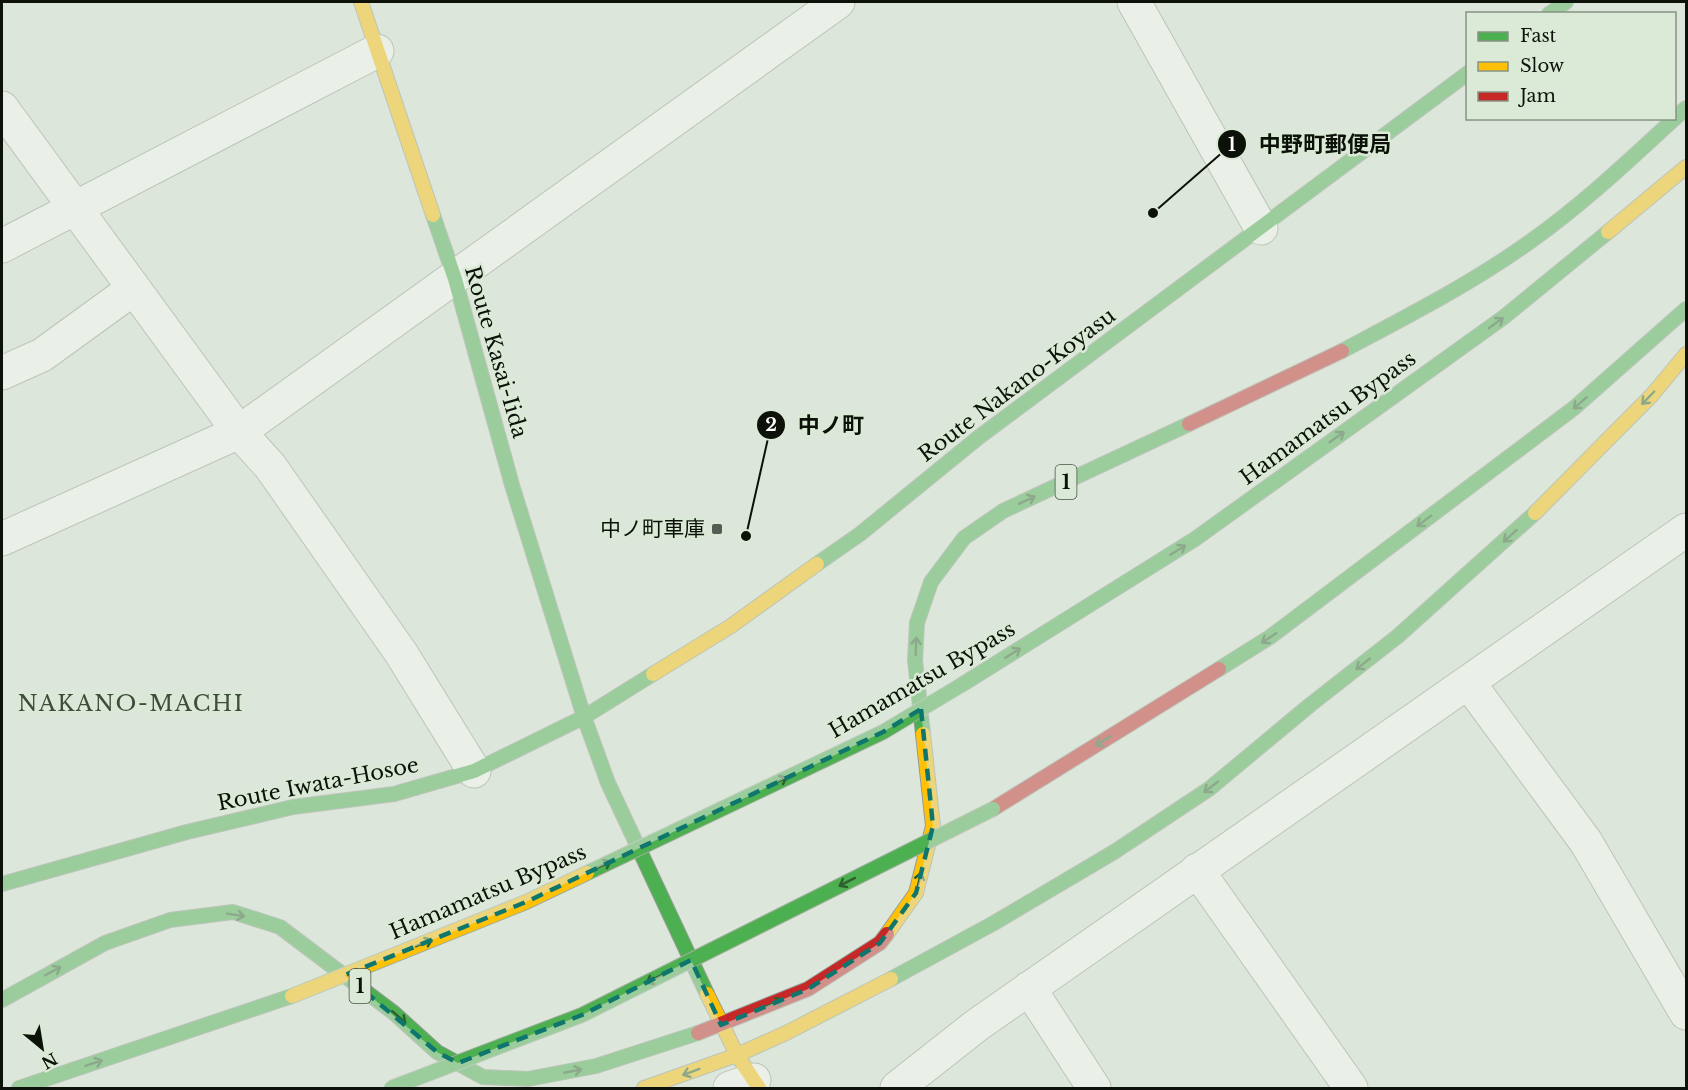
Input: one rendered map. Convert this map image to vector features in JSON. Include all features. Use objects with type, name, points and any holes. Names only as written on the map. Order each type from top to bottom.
[{"type":"main road","name":"Route Kasai-Iida","points":[[361,2],[455,279],[512,485],[584,717]]},
{"type":"main road","points":[[1552,12],[1566,2]]},
{"type":"main road","name":"Route Nakano-Koyasu","points":[[584,717],[731,626],[851,540],[979,437],[1466,74]]},
{"type":"main road","name":"1","points":[[2,1000],[105,943],[170,920],[233,912],[280,927],[394,1012],[437,1052],[483,1077],[528,1079],[596,1066],[721,1025],[808,989],[880,943],[916,893],[933,826],[915,660],[917,623],[931,582],[964,538],[1004,511],[1324,360],[1457,290],[1532,241],[1600,187],[1673,120]]},
{"type":"main road","name":"Hamamatsu Bypass","points":[[19,1089],[292,996],[526,902],[883,732],[1195,539],[1504,316],[1686,167]]},
{"type":"main road","points":[[391,1089],[582,1015],[993,809],[1270,637],[1574,408],[1686,309]]},
{"type":"main road","points":[[644,1089],[745,1078],[806,1023],[994,923],[1113,852],[1209,789],[1398,636],[1534,514],[1652,394],[1686,354]]},
{"type":"main road","points":[[584,717],[608,783],[745,1078]]},
{"type":"main road","name":"Route Iwata-Hosoe","points":[[2,884],[293,807],[394,794],[474,771],[584,717]]},
{"type":"street","points":[[2,539],[239,432],[838,2]]},
{"type":"street","points":[[1134,2],[1261,228]]},
{"type":"street","points":[[2,246],[377,51]]},
{"type":"street","points":[[2,108],[239,432],[270,466],[401,653],[474,771]]},
{"type":"street","points":[[2,374],[42,355],[133,289]]},
{"type":"street","points":[[897,1089],[977,1025],[1029,988],[1686,530]]},
{"type":"street","points":[[1468,682],[1586,842],[1686,1013]]},
{"type":"street","points":[[1197,870],[1351,1089]]},
{"type":"street","points":[[1029,988],[1094,1089]]},
{"type":"highlighted area","points":[[921,709],[933,826],[916,893],[880,943],[808,989],[721,1025],[691,960],[582,1015],[458,1063],[437,1052],[345,975],[526,902],[883,732]]},
{"type":"traffic: fast","points":[[1552,12],[1566,2]]},
{"type":"traffic: fast","points":[[817,564],[860,534],[979,437],[1466,74]]},
{"type":"traffic: fast","points":[[1676,117],[1686,108]]},
{"type":"traffic: fast","points":[[1342,351],[1462,286],[1531,241],[1591,194],[1673,120]]},
{"type":"traffic: fast","points":[[433,215],[455,279],[512,485],[584,717],[608,783],[707,994]]},
{"type":"traffic: fast","points":[[963,684],[1195,539],[1504,317],[1608,232]]},
{"type":"traffic: fast","points":[[1219,669],[1270,637],[1574,408],[1686,309]]},
{"type":"traffic: fast","points":[[923,734],[915,660],[917,623],[931,582],[964,538],[1003,511],[1189,424]]},
{"type":"traffic: fast","points":[[891,979],[994,923],[1114,852],[1209,789],[1398,636],[1535,513]]},
{"type":"traffic: fast","points":[[2,884],[187,832],[293,807],[394,794],[474,771],[584,717],[653,674]]},
{"type":"traffic: fast","points":[[587,873],[883,732],[963,684]]},
{"type":"traffic: fast","points":[[391,1088],[582,1015],[993,809]]},
{"type":"traffic: fast","points":[[2,1000],[105,943],[170,920],[233,912],[280,927],[394,1013],[437,1052],[483,1077],[528,1079],[596,1066],[698,1033]]},
{"type":"traffic: fast","points":[[19,1088],[292,996]]},
{"type":"traffic: slow","points":[[361,2],[433,215]]},
{"type":"traffic: slow","points":[[1608,232],[1686,167]]},
{"type":"traffic: slow","points":[[1535,513],[1652,395],[1686,354]]},
{"type":"traffic: slow","points":[[653,674],[731,626],[817,564]]},
{"type":"traffic: slow","points":[[887,934],[916,893],[933,826],[923,734]]},
{"type":"traffic: slow","points":[[292,996],[526,902],[587,873]]},
{"type":"traffic: slow","points":[[644,1088],[737,1055],[786,1033],[891,979]]},
{"type":"traffic: slow","points":[[707,994],[737,1055],[759,1088]]},
{"type":"traffic: jam","points":[[1189,424],[1342,351]]},
{"type":"traffic: jam","points":[[993,809],[1219,669]]},
{"type":"traffic: jam","points":[[698,1033],[808,989],[880,943],[887,934]]},
{"type":"place","name":"中野町郵便局","points":[[1153,213]]},
{"type":"place","name":"中ノ町車庫","points":[[717,529]]},
{"type":"place","name":"中ノ町","points":[[746,536]]},
{"type":"district","name":"NAKANO-MACHI","points":[[131,703]]}]
